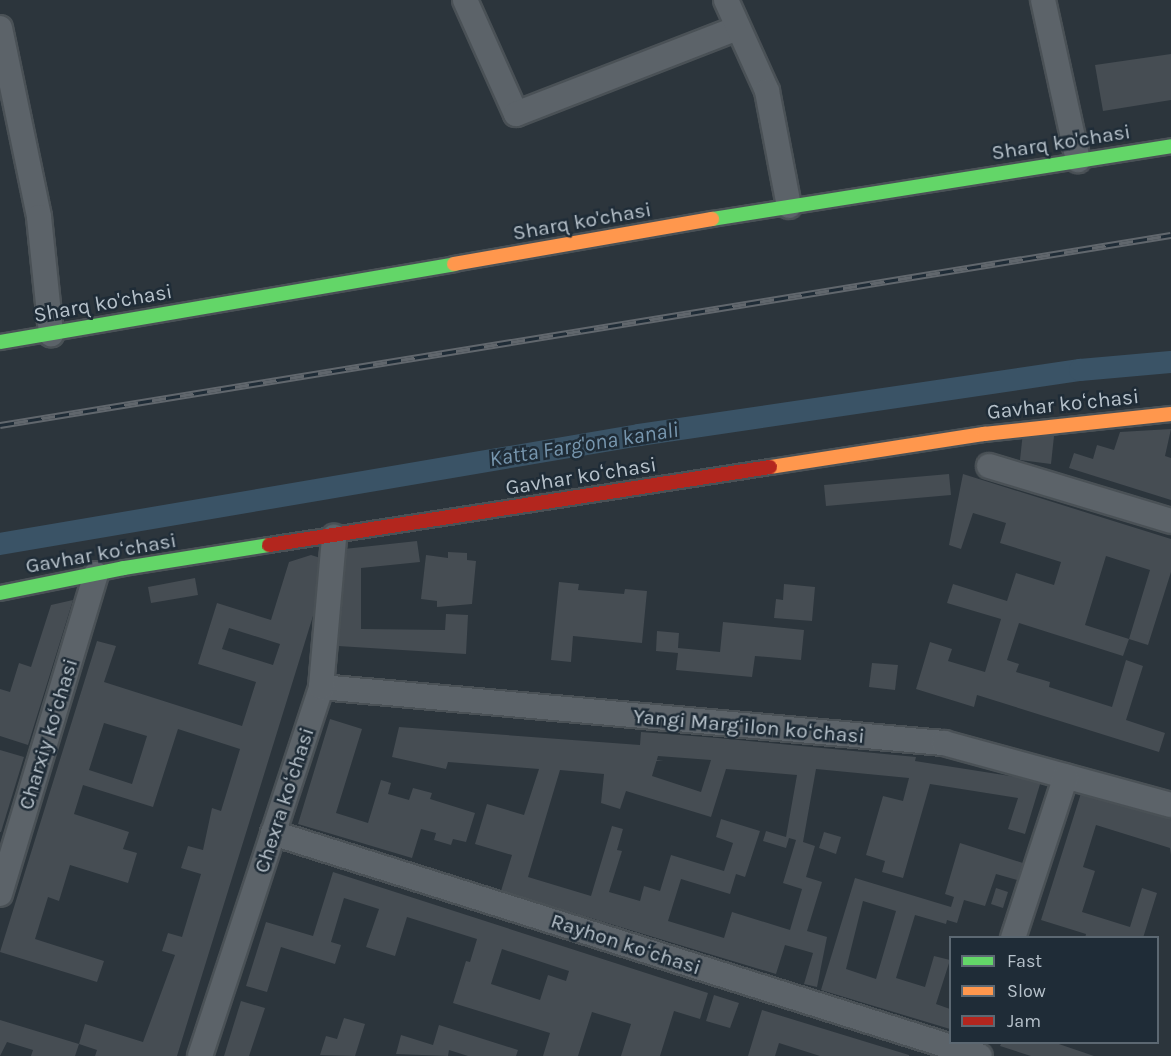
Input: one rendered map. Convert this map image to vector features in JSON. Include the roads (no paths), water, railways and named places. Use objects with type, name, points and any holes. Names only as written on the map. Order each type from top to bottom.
[{"type":"main road","name":"Sharq ko'chasi","points":[[0,342],[789,206],[1171,146]]},
{"type":"main road","name":"Gavhar koʻchasi","points":[[0,593],[96,574],[984,434],[1171,414]]},
{"type":"street","points":[[465,0],[516,114],[738,28]]},
{"type":"street","points":[[726,0],[767,91],[789,206]]},
{"type":"street","points":[[1042,0],[1078,160]]},
{"type":"street","points":[[0,28],[39,217],[51,334]]},
{"type":"street","points":[[988,466],[1171,521]]},
{"type":"street","name":"Chexra koʻchasi","points":[[201,1056],[321,687],[334,537]]},
{"type":"street","name":"Charxiy koʻchasi","points":[[0,894],[96,574]]},
{"type":"street","name":"Yangi Margʻilon koʻchasi","points":[[321,687],[944,743],[1171,805]]},
{"type":"street","points":[[1014,936],[1066,776]]},
{"type":"street","name":"Rayhon koʻchasi","points":[[273,832],[949,1043]]},
{"type":"street","name":"Rayhon koʻchasi","points":[[951,1044],[977,1052]]},
{"type":"waterway","name":"Katta Farg'ona kanali","points":[[0,544],[639,435],[1080,370],[1171,362]]},
{"type":"railway","points":[[0,425],[1171,235]]}]
